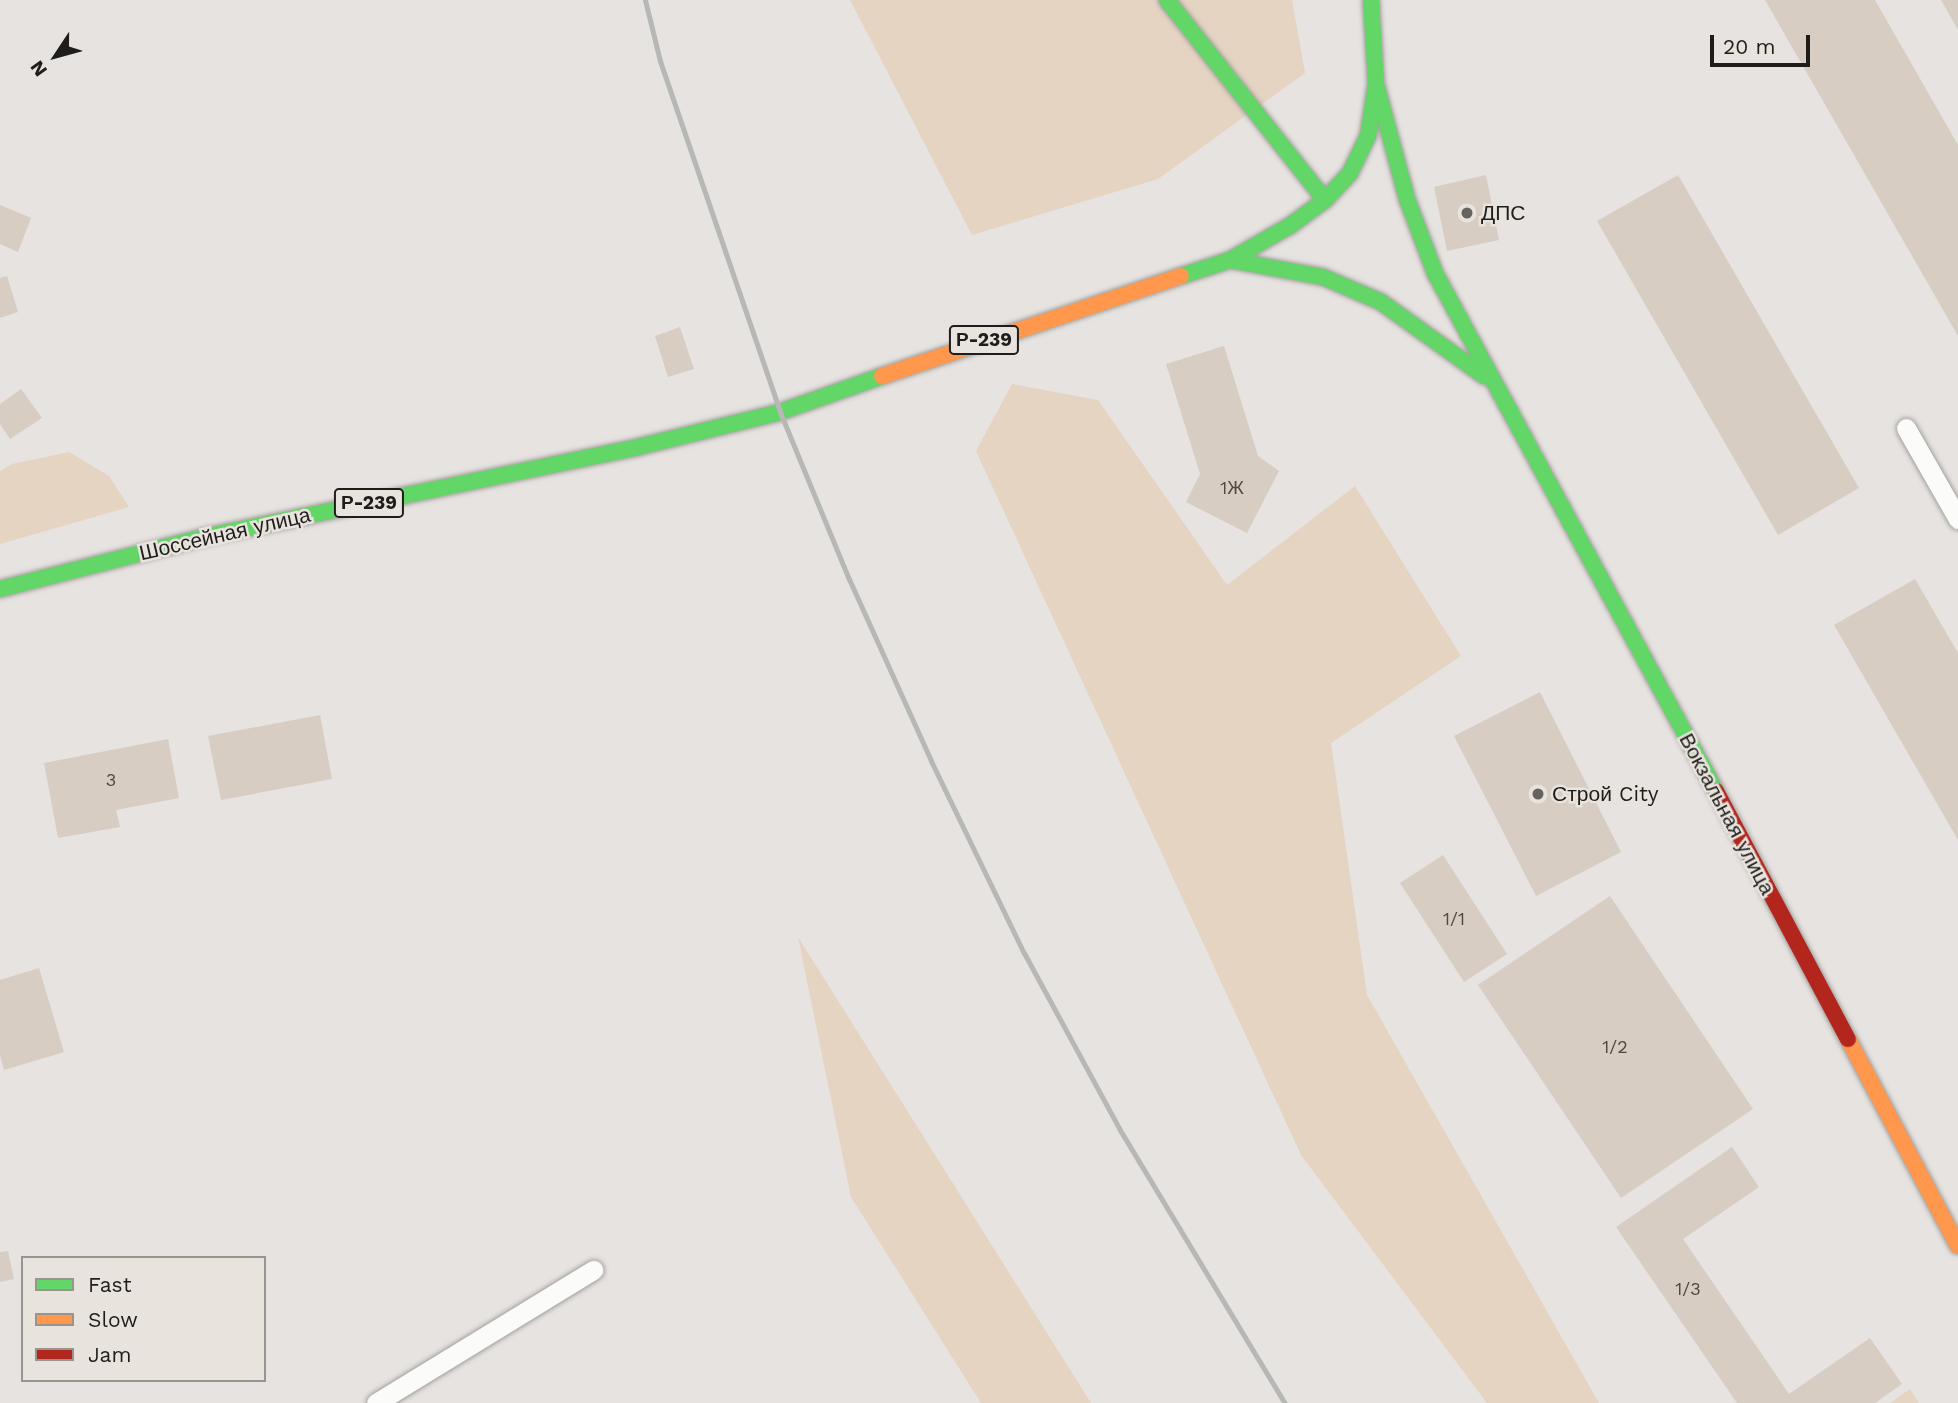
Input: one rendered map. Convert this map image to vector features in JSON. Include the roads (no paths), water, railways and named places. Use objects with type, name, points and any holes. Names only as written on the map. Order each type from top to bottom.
[{"type":"main road","points":[[1167,0],[1325,200]]},
{"type":"main road","name":"Р-239","points":[[1230,260],[1291,225],[1325,200],[1350,173],[1368,136],[1376,84],[1371,0]]},
{"type":"main road","name":"Вокзальная улица","points":[[1376,84],[1407,198],[1435,273],[1564,506],[1958,1247]]},
{"type":"main road","points":[[1230,260],[1323,277],[1381,302],[1494,383]]},
{"type":"main road","name":"Шоссейная улица","points":[[0,589],[204,537],[638,447],[739,422],[780,411],[1039,321],[1230,260]]},
{"type":"lane","points":[[1906,428],[1958,519]]},
{"type":"lane","points":[[376,1403],[593,1270]]},
{"type":"railway","points":[[645,0],[660,61],[780,412],[849,579],[931,761],[1024,953],[1120,1130],[1285,1403]]},
{"type":"place","name":"ДПС","points":[[1467,213]]},
{"type":"place","name":"Строй City","points":[[1538,794]]}]
